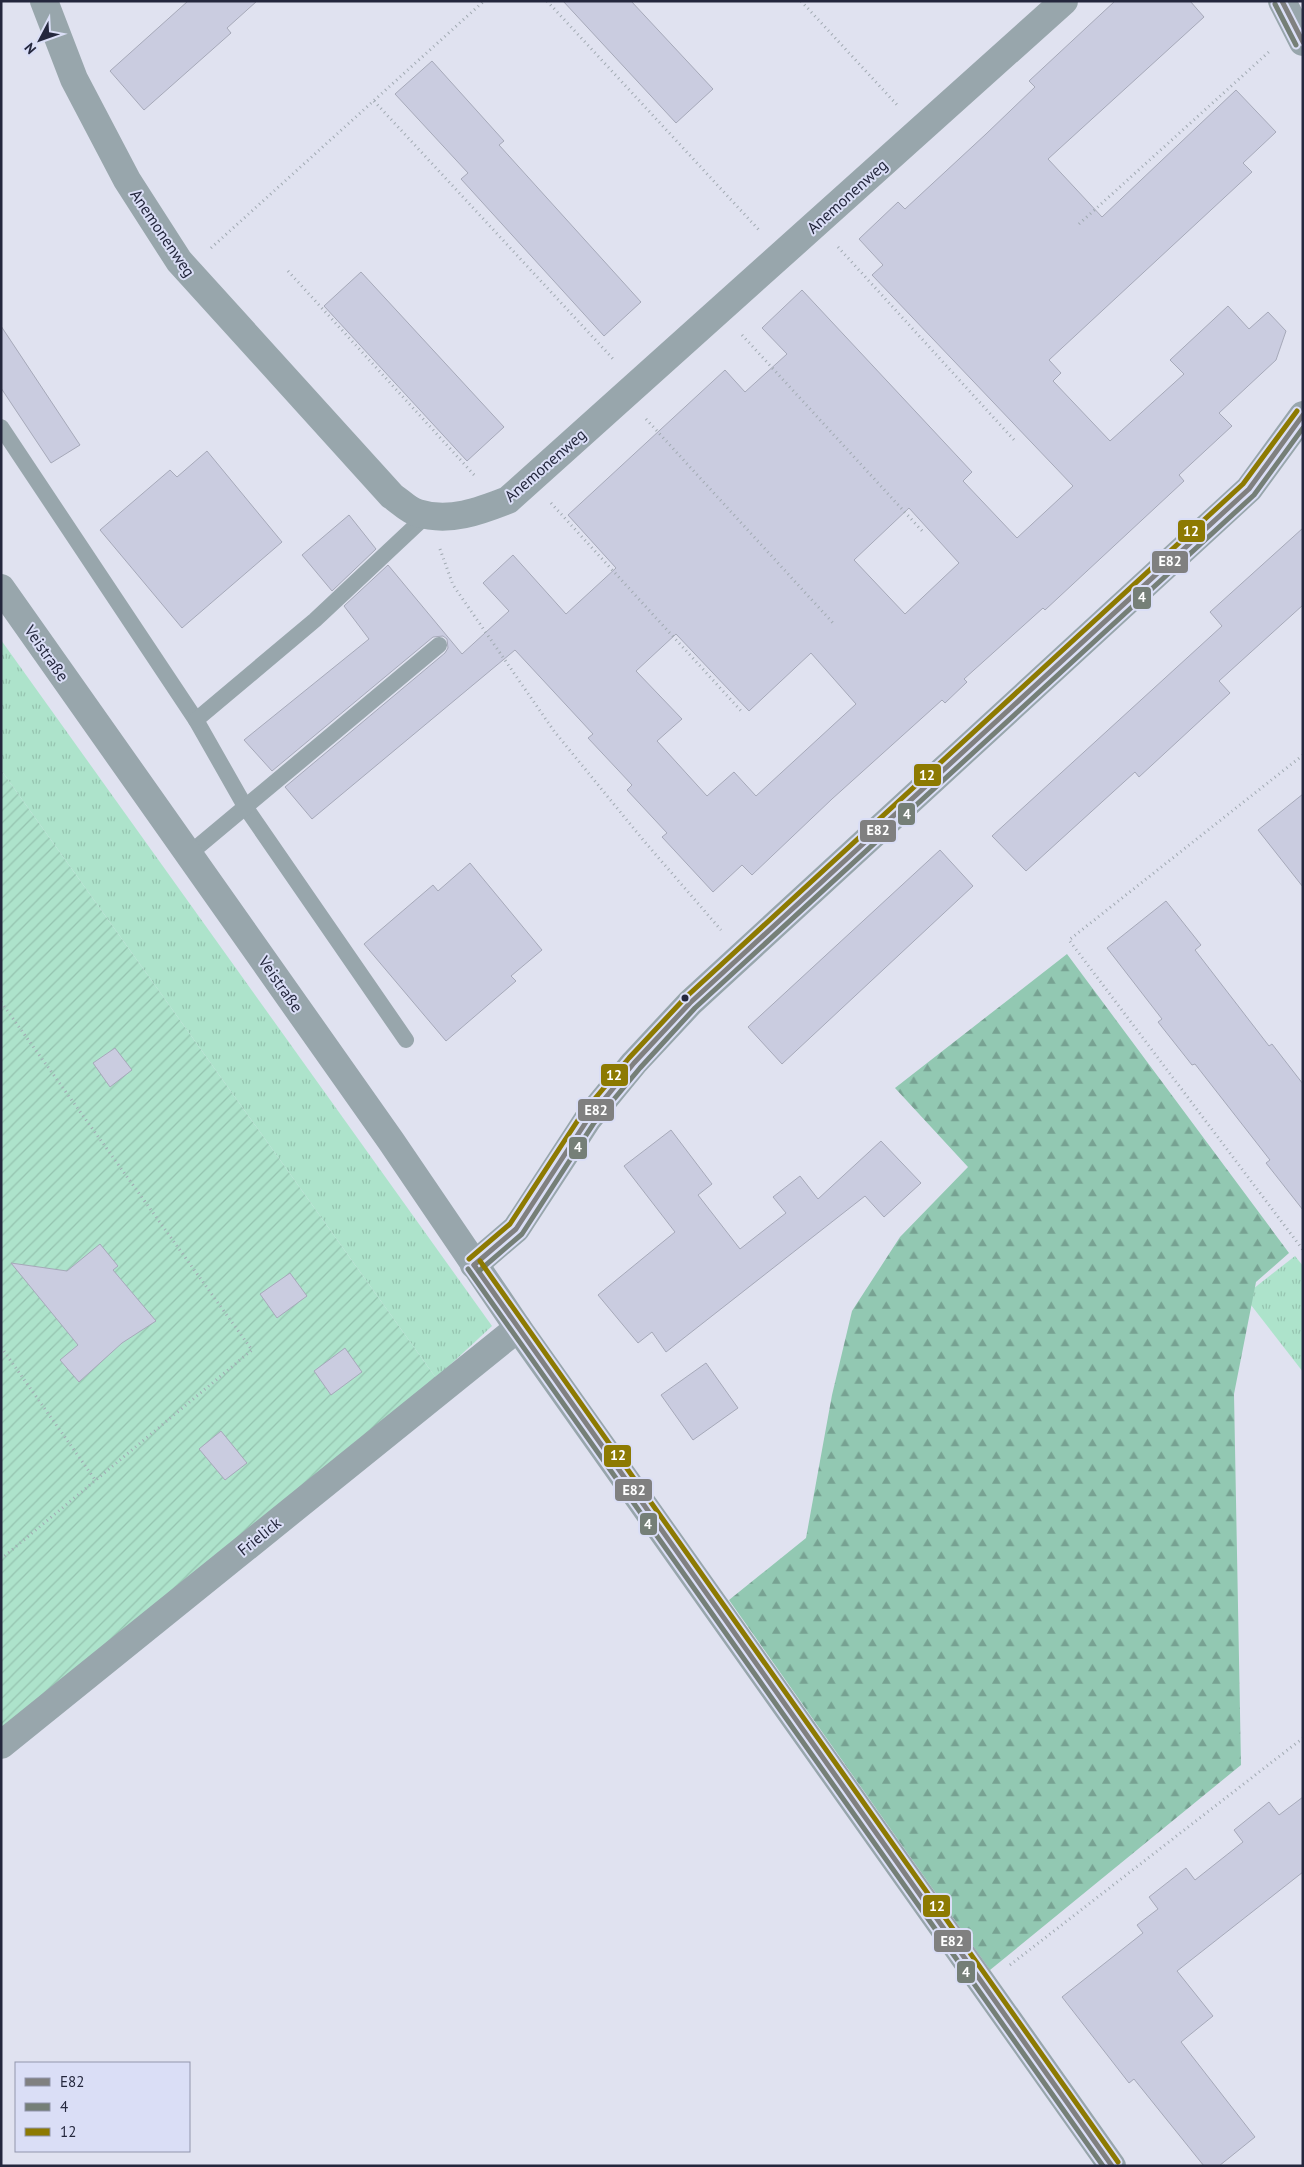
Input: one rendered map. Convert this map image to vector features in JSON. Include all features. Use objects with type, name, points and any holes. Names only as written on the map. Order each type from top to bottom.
[{"type":"street","name":"Anemonenweg","points":[[44,1],[74,79],[123,172],[179,261],[392,496],[416,513],[446,518],[481,511],[508,500],[1064,1]]},
{"type":"street","points":[[1282,1],[1299,34]]},
{"type":"street","points":[[474,1265],[516,1229],[588,1119],[634,1063],[690,1003],[1249,490],[1303,415]]},
{"type":"street","name":"Veistraße","points":[[1,588],[391,1141],[518,1328],[1112,2166]]},
{"type":"street","name":"Frielick","points":[[1,1745],[518,1328]]},
{"type":"lane","points":[[1,427],[196,720],[246,808],[406,1040]]},
{"type":"lane","points":[[196,720],[315,620],[432,516]]},
{"type":"lane","points":[[189,854],[439,645]]},
{"type":"path","points":[[187,270],[484,1]]},
{"type":"path","points":[[547,1],[782,254]]},
{"type":"path","points":[[801,1],[920,130]]},
{"type":"path","points":[[1079,224],[1299,34]]},
{"type":"path","points":[[374,101],[631,390],[833,623]]},
{"type":"path","points":[[816,224],[1015,441]]},
{"type":"path","points":[[288,271],[500,503]]},
{"type":"path","points":[[720,310],[924,533]]},
{"type":"path","points":[[530,480],[742,713]]},
{"type":"path","points":[[432,516],[440,554],[453,585],[554,731],[644,842],[744,954]]},
{"type":"path","points":[[1303,755],[1068,940],[1303,1250]]},
{"type":"path","points":[[1,1002],[252,1350],[1,1560]]},
{"type":"path","points":[[1,1347],[96,1481]]},
{"type":"path","points":[[984,1985],[1303,1738]]},
{"type":"green space","points":[[1,640],[492,1326],[436,1378],[1,770]]},
{"type":"green space","points":[[1,770],[436,1378],[1,1729]]},
{"type":"green space","points":[[1067,954],[1289,1253],[1256,1282],[1234,1394],[1241,1765],[990,1970],[729,1600],[806,1538],[832,1395],[852,1311],[900,1237],[968,1167],[895,1088]]},
{"type":"green space","points":[[1295,1256],[1303,1266],[1303,1372],[1244,1296]]},
{"type":"building","points":[[188,1],[257,1],[227,28],[231,33],[144,110],[110,71]]},
{"type":"building","points":[[563,1],[631,1],[713,89],[676,123]]},
{"type":"building","points":[[1115,1],[1190,1],[1204,17],[1048,159],[1102,217],[1236,90],[1276,132],[1243,163],[1252,172],[1049,360],[1061,373],[1053,381],[1110,441],[1184,374],[1170,360],[1228,306],[1249,329],[1268,312],[1286,331],[1276,360],[1219,413],[1232,426],[1179,475],[1184,481],[1045,610],[1043,608],[964,679],[967,682],[945,703],[942,700],[832,799],[752,875],[742,865],[713,892],[662,837],[667,833],[627,790],[632,785],[588,738],[593,734],[515,650],[312,819],[285,787],[445,653],[448,648],[447,639],[443,636],[433,637],[272,771],[244,740],[369,639],[344,606],[388,565],[462,654],[509,611],[483,583],[513,555],[566,614],[616,568],[568,515],[725,370],[745,392],[787,354],[762,328],[802,290],[972,472],[963,481],[1017,538],[1073,486],[872,275],[883,265],[859,239],[898,202],[905,209],[986,134],[1035,87],[1029,81]],"holes":[[[909,508],[959,563],[905,614],[854,560]],[[676,634],[749,711],[811,653],[856,704],[756,796],[734,772],[707,796],[657,741],[682,719],[636,671]]]},
{"type":"building","points":[[432,61],[504,141],[499,145],[641,302],[604,336],[461,179],[468,173],[395,94]]},
{"type":"building","points":[[361,272],[504,427],[467,461],[324,306]]},
{"type":"building","points":[[1,326],[80,445],[51,463],[1,388]]},
{"type":"building","points":[[207,451],[282,542],[182,628],[100,530],[170,470],[177,477]]},
{"type":"building","points":[[349,515],[376,549],[332,591],[302,555]]},
{"type":"building","points":[[1303,528],[1303,605],[1219,681],[1230,693],[1139,777],[1135,772],[1026,871],[992,836],[1222,626],[1210,612]]},
{"type":"building","points":[[1303,794],[1303,887],[1258,830]]},
{"type":"building","points":[[940,850],[973,886],[782,1064],[748,1027]]},
{"type":"building","points":[[470,863],[542,950],[511,976],[516,981],[446,1041],[364,944],[433,885],[438,891]]},
{"type":"building","points":[[1166,901],[1201,945],[1195,950],[1269,1046],[1272,1044],[1303,1084],[1303,1210],[1266,1163],[1270,1160],[1195,1064],[1192,1065],[1158,1022],[1162,1019],[1107,948]]},
{"type":"building","points":[[115,1048],[132,1070],[110,1087],[93,1063]]},
{"type":"building","points":[[671,1130],[712,1184],[698,1195],[740,1249],[786,1213],[773,1197],[800,1176],[818,1199],[881,1141],[921,1183],[884,1217],[865,1196],[666,1352],[652,1332],[638,1343],[598,1295],[675,1232],[624,1166]]},
{"type":"building","points":[[100,1244],[118,1266],[113,1270],[156,1321],[122,1343],[79,1382],[60,1360],[78,1345],[11,1263],[67,1271]]},
{"type":"building","points":[[290,1273],[307,1296],[277,1318],[260,1294]]},
{"type":"building","points":[[345,1348],[362,1372],[331,1395],[314,1371]]},
{"type":"building","points":[[706,1363],[738,1408],[693,1440],[661,1395]]},
{"type":"building","points":[[221,1431],[247,1463],[225,1480],[199,1449]]},
{"type":"building","points":[[1303,1797],[1303,1872],[1177,1971],[1213,2016],[1181,2042],[1255,2137],[1219,2166],[1204,2166],[1134,2079],[1129,2083],[1062,1997],[1143,1933],[1137,1925],[1158,1909],[1149,1897],[1186,1868],[1195,1880],[1243,1842],[1234,1830],[1269,1802],[1279,1815]]},
{"type":"transit line","name":"E82","points":[[1282,1],[1303,42]]},
{"type":"transit line","name":"4","points":[[1275,4],[1296,45]]},
{"type":"transit line","name":"12","points":[[469,1259],[510,1224],[582,1114],[629,1058],[685,998],[1243,484],[1297,411]]},
{"type":"transit line","name":"E82","points":[[474,1265],[516,1229],[588,1119],[634,1063],[690,1003],[1249,489],[1303,415]]},
{"type":"transit line","name":"4","points":[[479,1271],[522,1234],[594,1123],[640,1068],[695,1008],[1254,495],[1303,428]]},
{"type":"transit line","name":"12","points":[[480,1261],[1118,2162]]},
{"type":"transit line","name":"E82","points":[[474,1265],[1112,2166]]},
{"type":"transit line","name":"4","points":[[468,1269],[1103,2166]]}]
